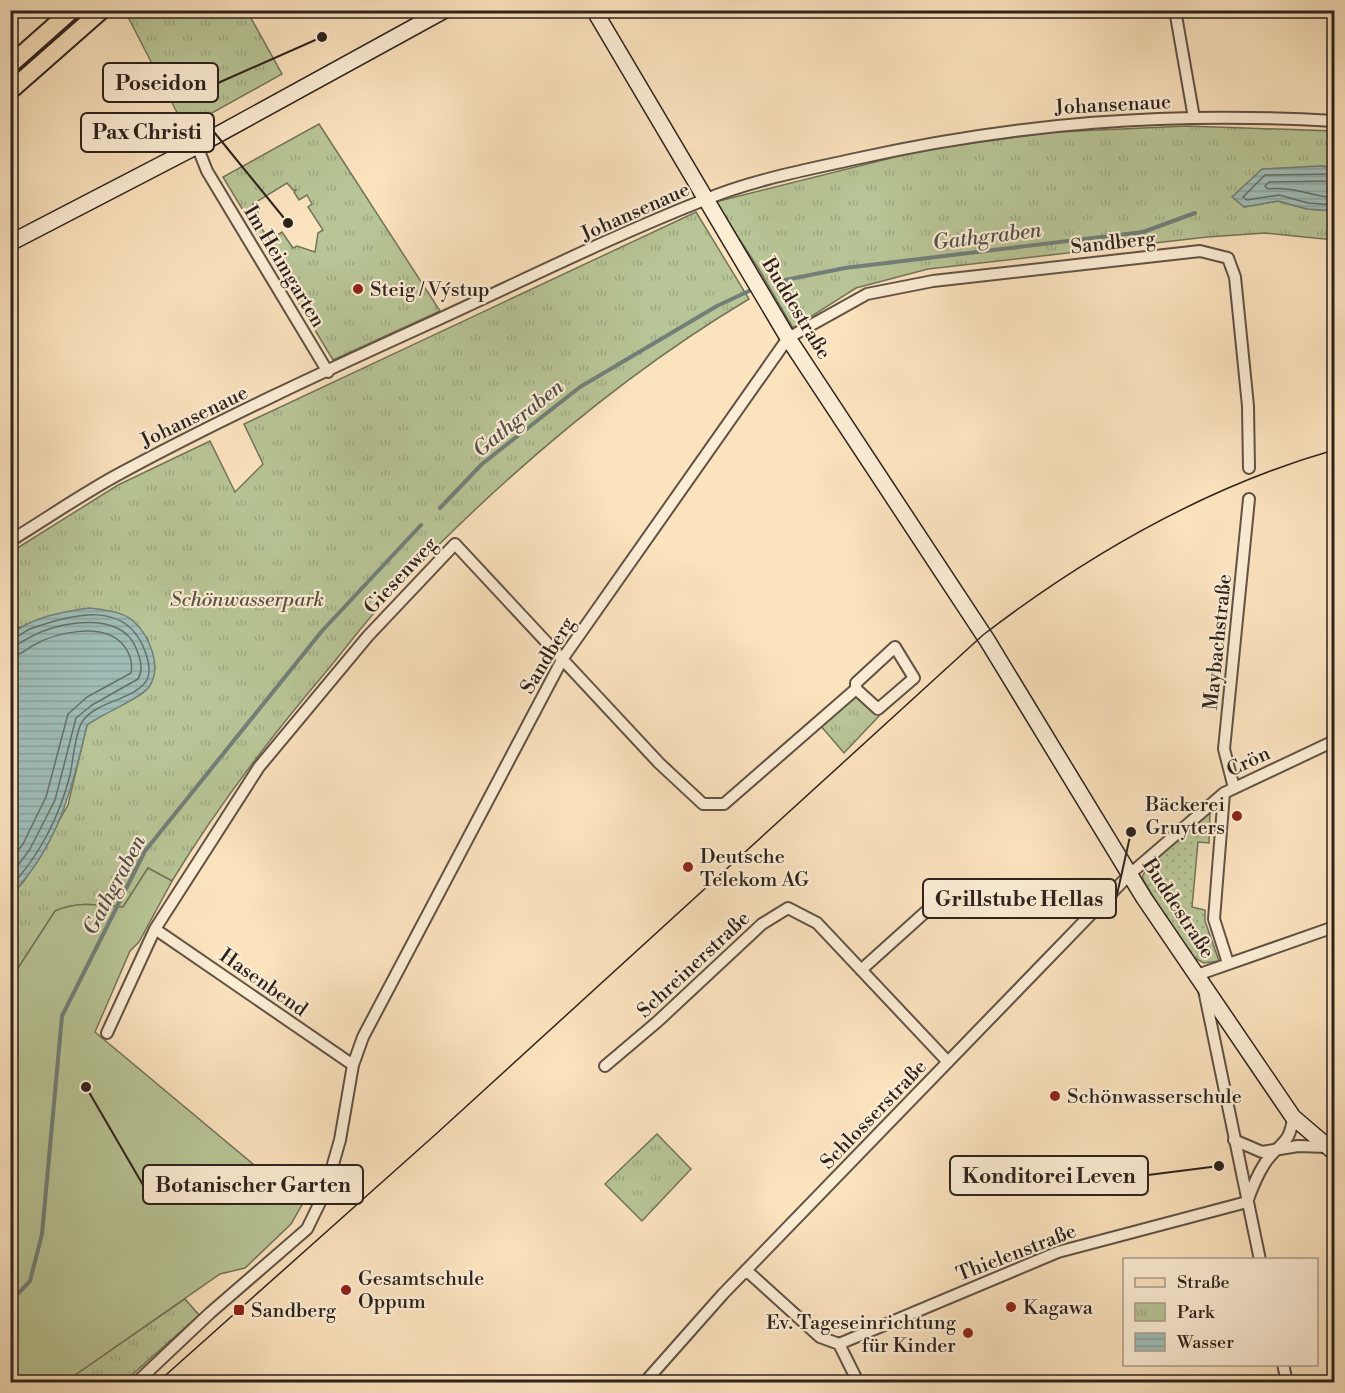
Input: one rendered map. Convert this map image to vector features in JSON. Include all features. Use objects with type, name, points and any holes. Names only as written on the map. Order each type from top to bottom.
[{"type":"main road","points":[[10,65],[72,10]]},
{"type":"main road","points":[[10,91],[102,10]]},
{"type":"main road","points":[[10,243],[197,146],[445,10]]},
{"type":"main road","name":"Buddestraße","points":[[594,10],[788,338],[998,658],[1130,873],[1293,1117],[1331,1149]]},
{"type":"street","points":[[1175,10],[1194,118]]},
{"type":"street","name":"Johansenaue","points":[[10,541],[116,475],[328,372],[706,199],[794,172],[963,136],[1095,120],[1254,116],[1335,121]]},
{"type":"street","name":"Im Heimgarten","points":[[197,146],[207,171],[328,372]]},
{"type":"street","name":"Sandberg","points":[[138,1383],[210,1313],[307,1229],[325,1192],[340,1140],[353,1065],[363,1037],[563,658],[788,338],[867,294],[933,281],[1200,251],[1228,258],[1235,277],[1248,406],[1249,468]]},
{"type":"street","name":"Maybachstraße","points":[[1228,963],[1214,919],[1229,790],[1224,748],[1249,499]]},
{"type":"street","name":"Giesenweg","points":[[107,1033],[154,929],[259,767],[368,636],[455,544],[659,763],[703,804],[724,804],[856,689],[856,683],[895,647],[914,678],[878,710],[856,689]]},
{"type":"street","name":"Crön","points":[[1130,873],[1229,790],[1335,741]]},
{"type":"street","name":"Schlosserstraße","points":[[645,1383],[746,1270],[1130,873]]},
{"type":"street","points":[[861,970],[941,898]]},
{"type":"street","name":"Schreinerstraße","points":[[605,1066],[657,1022],[762,924],[788,908],[817,923],[948,1062]]},
{"type":"street","points":[[1260,1258],[1200,979],[1228,963],[1335,927]]},
{"type":"street","name":"Hasenbend","points":[[154,929],[353,1065]]},
{"type":"street","points":[[1247,1202],[1257,1176],[1267,1160],[1291,1135],[1293,1117]]},
{"type":"street","points":[[1234,1140],[1262,1152],[1278,1150]]},
{"type":"street","name":"Buddestraße","points":[[1278,1150],[1298,1146],[1331,1149]]},
{"type":"street","name":"Thielenstraße","points":[[839,1344],[1058,1252],[1247,1202]]},
{"type":"street","points":[[746,1270],[820,1337],[839,1344],[858,1383]]},
{"type":"street","points":[[1283,1366],[1287,1383]]},
{"type":"green space","points":[[131,11],[247,11],[282,74],[185,128],[127,15]]},
{"type":"green space","points":[[319,124],[440,311],[333,360],[223,177]],"holes":[[[287,183],[293,190],[296,190],[294,192],[299,200],[307,195],[312,204],[308,207],[323,230],[318,233],[315,252],[297,246],[293,248],[282,232],[269,240],[254,216],[258,213],[253,204]]]},
{"type":"green space","points":[[1187,126],[1334,131],[1334,168],[1321,166],[1244,207],[1278,201],[1307,209],[1334,211],[1334,240],[1265,233],[1207,237],[928,269],[856,288],[793,328],[757,266],[715,202],[923,150],[1055,132]]},
{"type":"green space","name":"Schönwasserpark","points":[[696,212],[749,299],[654,361],[564,431],[479,506],[398,586],[244,774],[172,881],[148,868],[123,907],[80,905],[55,911],[11,979],[11,895],[24,881],[68,805],[87,725],[102,714],[141,694],[148,686],[152,675],[152,659],[147,638],[20,627],[11,635],[11,552],[118,485],[210,441],[235,492],[263,464],[244,424]]},
{"type":"green space","points":[[855,694],[879,716],[844,753],[820,725]]},
{"type":"green space","points":[[1210,811],[1209,843],[1198,842],[1192,907],[1205,910],[1205,921],[1219,961],[1204,963],[1187,954],[1142,878],[1146,869],[1162,851]]},
{"type":"green space","points":[[148,868],[172,881],[139,942],[130,951],[95,1032],[302,1205],[291,1224],[245,1268],[220,1274],[65,1382],[11,1382],[11,979],[55,911],[80,905],[123,907]]},
{"type":"green space","points":[[657,1134],[691,1169],[642,1221],[605,1184]]},
{"type":"green space","points":[[185,1299],[199,1315],[124,1382],[65,1382]]},
{"type":"water","points":[[1321,166],[1334,168],[1334,211],[1307,209],[1278,201],[1244,207],[1232,197],[1262,169]]},
{"type":"water","points":[[89,608],[123,615],[138,626],[152,651],[155,670],[153,679],[144,692],[87,725],[69,794],[52,837],[41,857],[11,895],[11,635],[37,620]]},
{"type":"waterway","name":"Gathgraben","points":[[780,281],[845,268],[1143,232],[1195,213]]},
{"type":"waterway","name":"Gathgraben","points":[[440,508],[482,464],[580,387],[717,306],[749,291]]},
{"type":"waterway","name":"Gathgraben","points":[[10,1302],[30,1281],[42,1234],[62,1016],[145,851],[322,631],[421,525]]},
{"type":"tram line","points":[[158,1382],[436,1134],[983,635],[1065,577],[1150,526],[1240,483],[1334,450]]},
{"type":"place","name":"Poseidon","points":[[322,37]]},
{"type":"place","name":"Pax Christi","points":[[288,223]]},
{"type":"place","name":"Steig / Výstup","points":[[358,289]]},
{"type":"place","name":"Bäckerei Gruyters","points":[[1237,816]]},
{"type":"place","name":"Grillstube Hellas","points":[[1131,832]]},
{"type":"place","name":"Deutsche Telekom AG","points":[[688,867]]},
{"type":"place","name":"Botanischer Garten","points":[[86,1087]]},
{"type":"place","name":"Schönwasserschule","points":[[1055,1096]]},
{"type":"place","name":"Konditorei Leven","points":[[1219,1166]]},
{"type":"place","name":"Gesamtschule Oppum","points":[[346,1290]]},
{"type":"place","name":"Kagawa","points":[[1011,1307]]},
{"type":"place","name":"Sandberg","points":[[239,1310]]},
{"type":"place","name":"Ev. Tageseinrichtung für Kinder","points":[[968,1333]]}]
